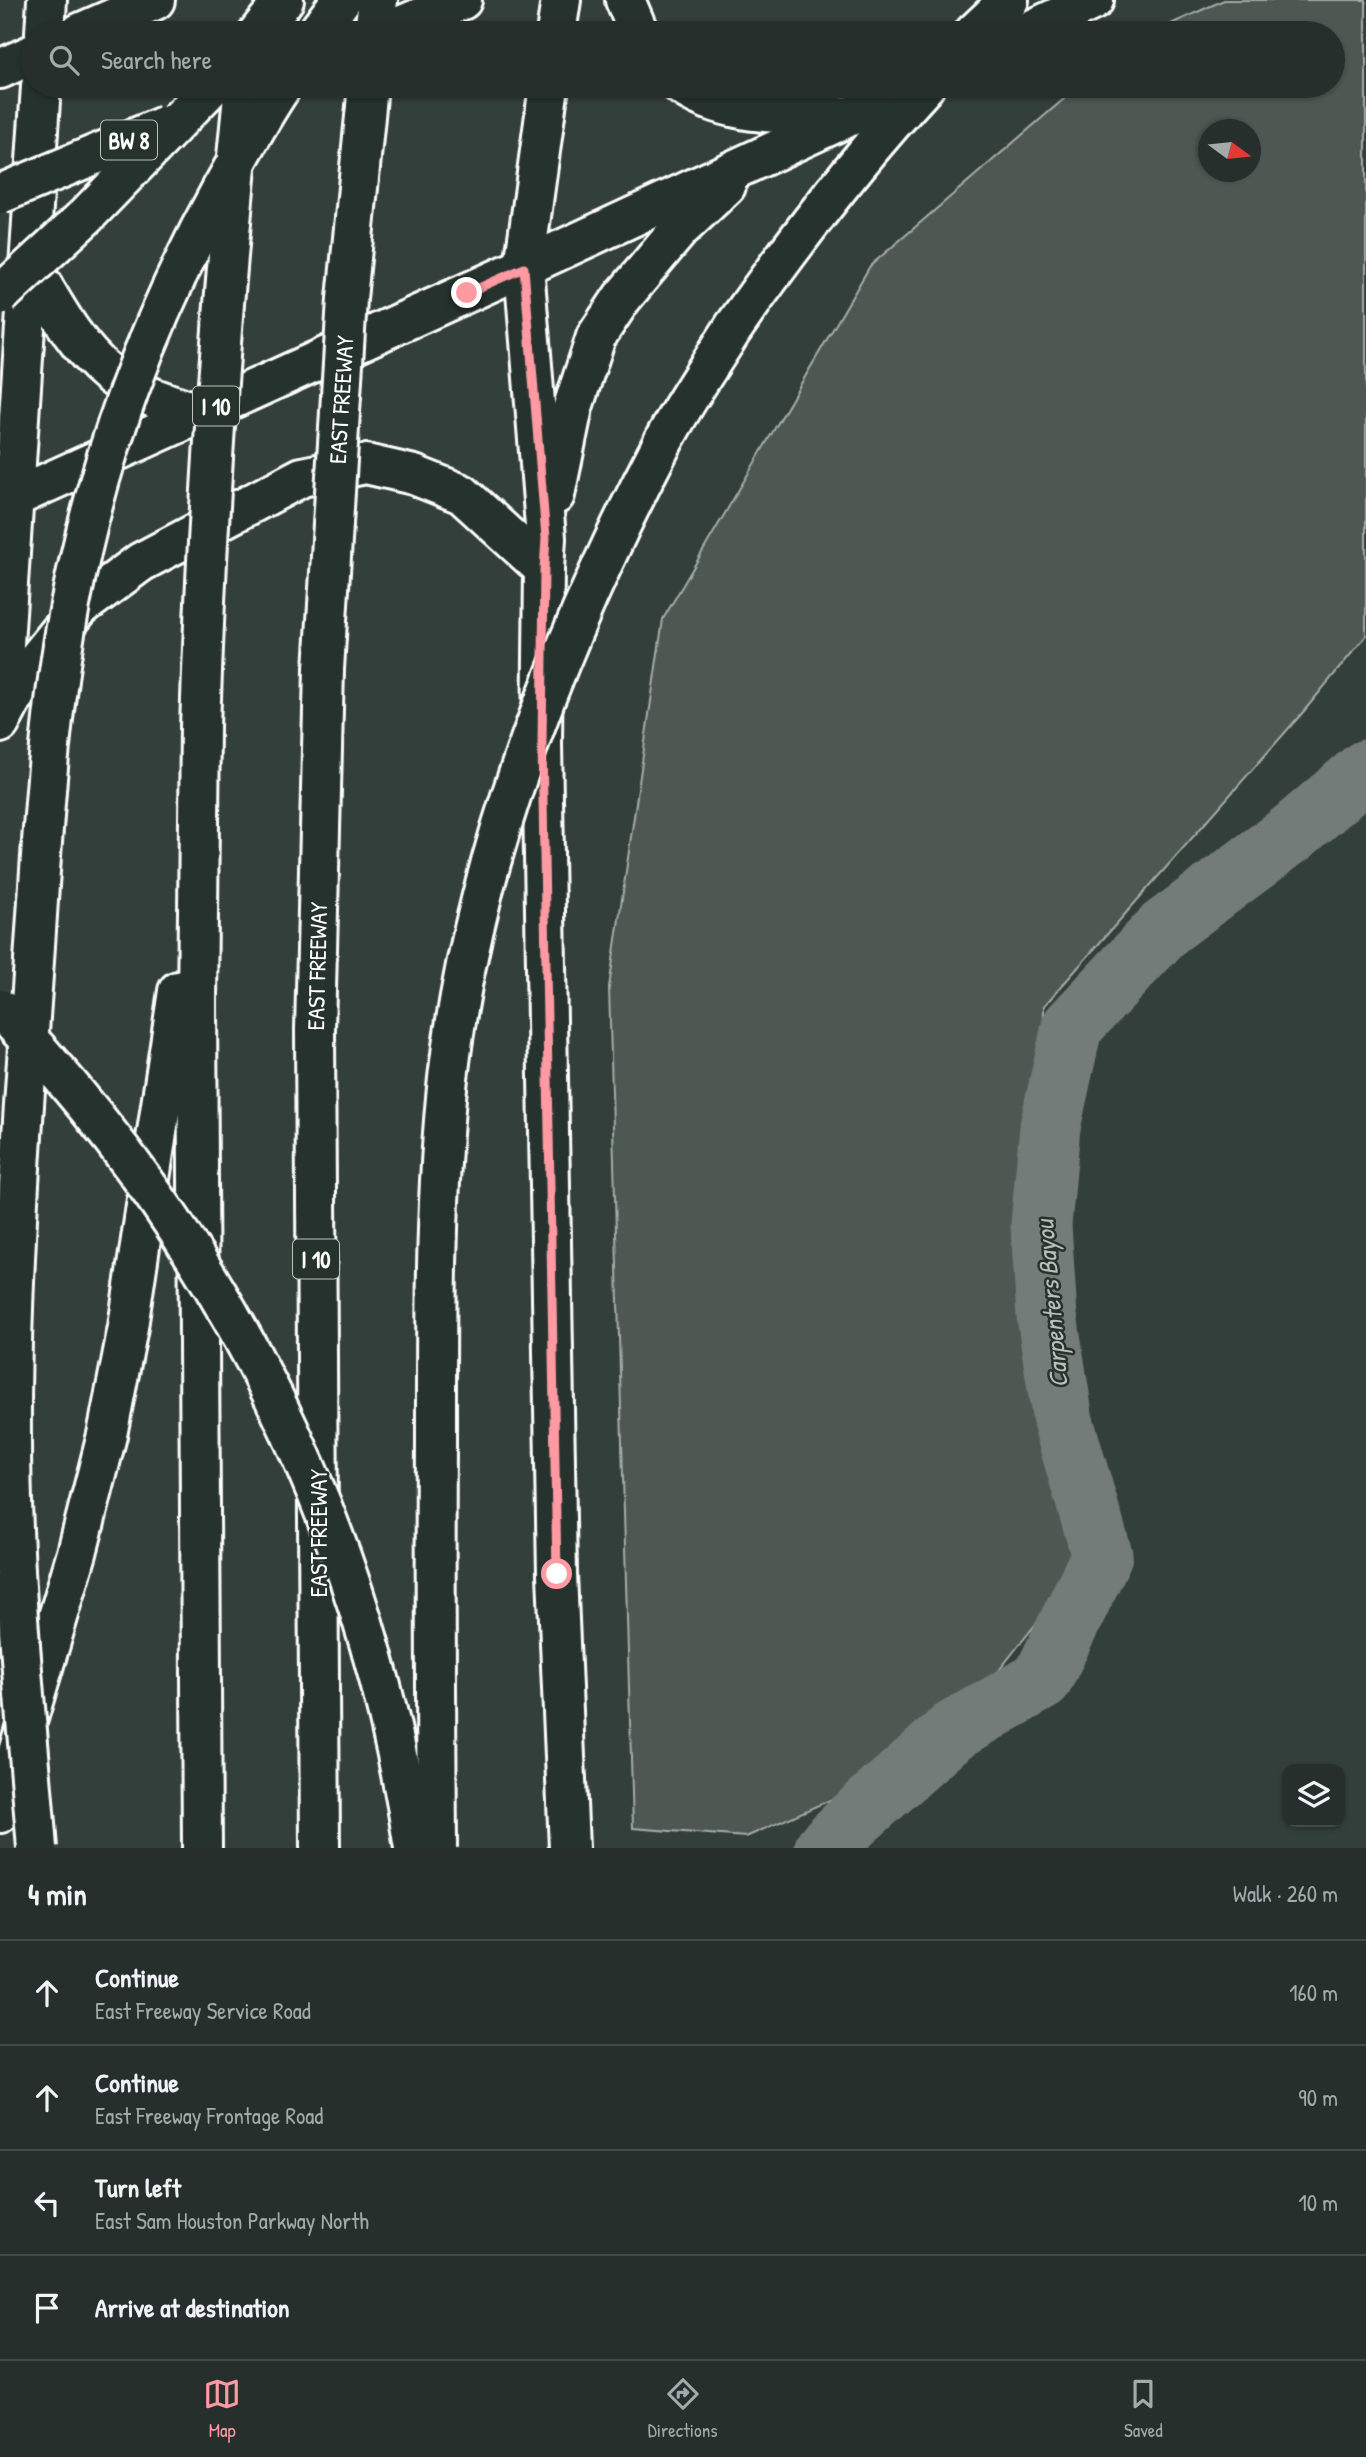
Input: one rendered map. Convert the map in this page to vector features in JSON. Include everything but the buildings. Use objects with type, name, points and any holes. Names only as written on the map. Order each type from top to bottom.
[{"type":"main road","points":[[46,21],[47,0]]},
{"type":"main road","points":[[107,21],[155,0]]},
{"type":"main road","points":[[251,21],[253,0]]},
{"type":"main road","points":[[267,21],[284,0]]},
{"type":"main road","points":[[326,21],[341,0]]},
{"type":"main road","points":[[375,21],[378,0]]},
{"type":"main road","points":[[412,21],[462,0]]},
{"type":"main road","points":[[558,21],[561,0]]},
{"type":"main road","points":[[625,0],[634,21]]},
{"type":"main road","points":[[987,21],[1009,0]]},
{"type":"main road","points":[[1050,21],[1094,0]]},
{"type":"main road","points":[[0,69],[21,59]]},
{"type":"main road","points":[[0,704],[7,501],[29,263],[40,98]]},
{"type":"main road","points":[[0,295],[86,216],[200,98]]},
{"type":"main road","name":"BW 8","points":[[0,194],[230,98]]},
{"type":"main road","name":"I 10","points":[[202,1848],[198,857],[200,727],[213,435],[243,98]]},
{"type":"main road","points":[[37,1848],[17,1603],[11,1439],[14,1282],[23,1121],[46,798],[56,698],[73,593],[90,514],[113,431],[154,324],[206,219],[273,98]]},
{"type":"main road","name":"EAST FREEWAY","points":[[320,1848],[314,1030],[324,669],[347,299],[367,98]]},
{"type":"main road","points":[[547,98],[524,268],[545,553],[542,744],[557,1560],[568,1836]]},
{"type":"main road","points":[[705,98],[716,104],[763,111],[852,116]]},
{"type":"main road","points":[[7,501],[524,268],[890,98]]},
{"type":"main road","points":[[437,1848],[436,1391],[439,1203],[449,1077],[466,967],[492,862],[521,769],[570,638],[664,439],[734,327],[788,250],[841,181],[914,98]]},
{"type":"main road","points":[[545,553],[573,407],[596,337],[622,298],[679,230],[749,163]]},
{"type":"main road","points":[[29,263],[74,335],[108,373],[147,396],[201,414]]},
{"type":"main road","points":[[0,723],[27,672],[80,607],[141,562],[302,477],[366,464],[414,475],[462,494],[545,553]]},
{"type":"main road","points":[[0,1813],[77,1553],[107,1435],[128,1327],[198,857]]},
{"type":"main road","points":[[0,1009],[44,1055],[134,1166],[178,1229],[237,1327],[279,1407],[323,1503],[363,1623],[397,1750],[414,1848]]},
{"type":"shaded area","points":[[1224,0],[1366,0],[1366,636],[1304,711],[1044,1006],[1040,1392],[1084,1563],[932,1755],[746,1837],[633,1828],[609,987],[663,619],[870,266],[1065,98],[1345,98],[1345,21],[1178,21]]},
{"type":"waterway","name":"Carpenters Bayou","points":[[825,1848],[953,1731],[1042,1680],[1102,1555],[1063,1421],[1047,1316],[1041,1225],[1050,1127],[1072,1027],[1165,928],[1291,834],[1366,770]]},
{"type":"route","points":[[467,293],[524,268],[546,538],[542,744],[557,1574]]}]
